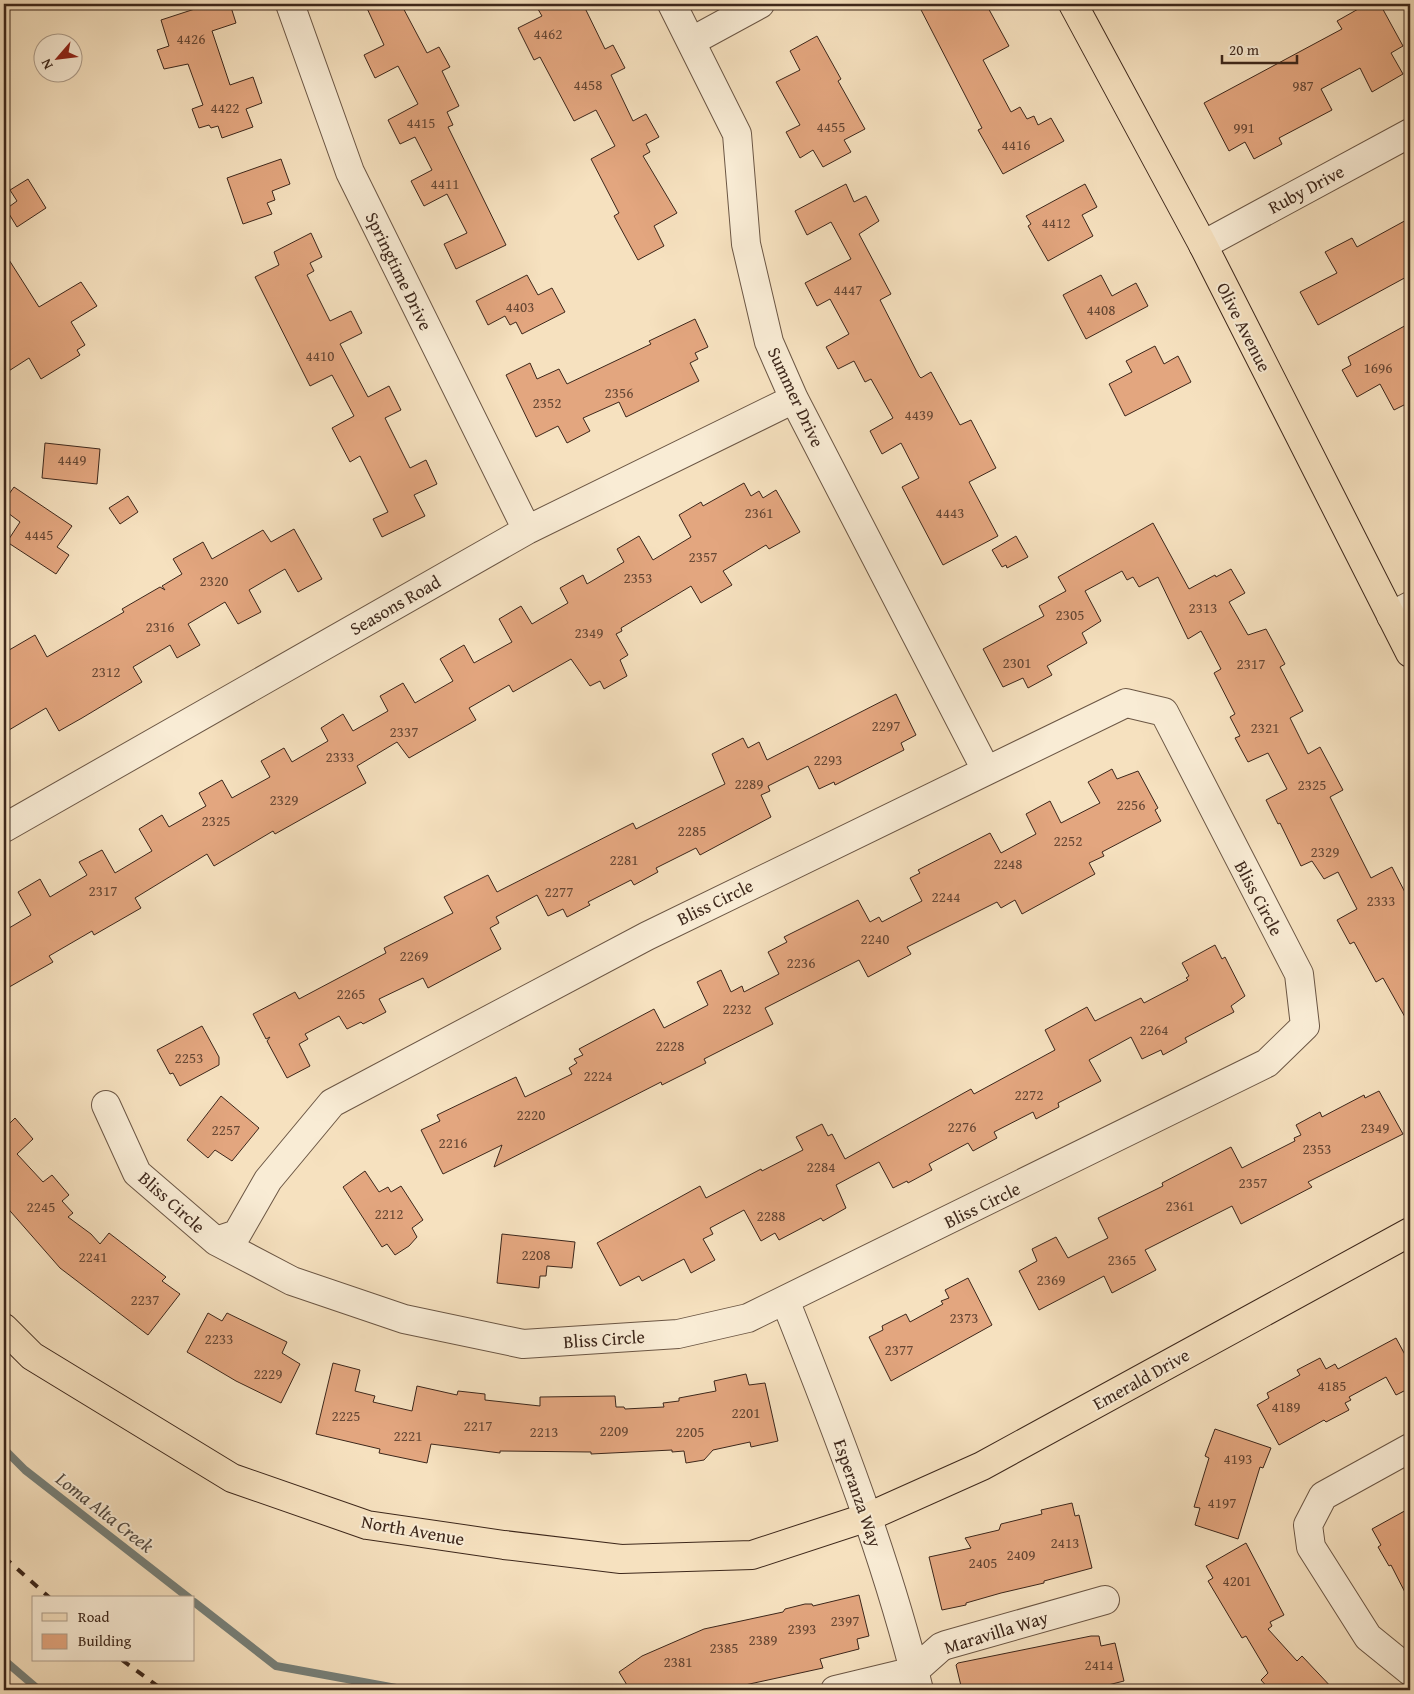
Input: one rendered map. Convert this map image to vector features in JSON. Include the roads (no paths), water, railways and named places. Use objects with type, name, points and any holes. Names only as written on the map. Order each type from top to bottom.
[{"type":"main road","name":"Olive Avenue","points":[[1073,4],[1401,611],[1410,653]]},
{"type":"main road","name":"Emerald Drive","points":[[868,1517],[982,1466],[1410,1232]]},
{"type":"main road","name":"North Avenue","points":[[4,1328],[32,1356],[232,1478],[367,1525],[504,1545],[621,1559],[752,1555],[868,1517]]},
{"type":"street","name":"Springtime Drive","points":[[290,4],[350,172],[527,530]]},
{"type":"street","name":"Summer Drive","points":[[672,4],[737,134],[746,244],[769,342],[794,399],[986,770]]},
{"type":"street","points":[[692,41],[760,4]]},
{"type":"street","name":"Ruby Drive","points":[[1203,245],[1410,133]]},
{"type":"street","name":"Seasons Road","points":[[4,828],[527,530],[794,399]]},
{"type":"street","name":"Bliss Circle","points":[[106,1105],[137,1173],[216,1241],[292,1281],[404,1319],[523,1344],[678,1334],[748,1318],[1267,1063],[1305,1026],[1299,974],[1164,712],[1126,703],[647,936],[332,1103],[268,1180],[237,1234],[216,1241]]},
{"type":"street","name":"Esperanza Way","points":[[785,1300],[851,1467],[868,1517],[916,1681]]},
{"type":"street","points":[[1410,1448],[1323,1496],[1308,1525],[1312,1547],[1368,1637],[1410,1671]]},
{"type":"street","name":"Maravilla Way","points":[[835,1690],[916,1681],[941,1647],[1105,1600]]},
{"type":"waterway","name":"Loma Alta Creek","points":[[4,1449],[25,1470],[186,1596]]},
{"type":"waterway","name":"Loma Alta Creek","points":[[195,1603],[276,1666],[407,1690]]},
{"type":"waterway","points":[[4,1660],[39,1690]]},
{"type":"railway","points":[[4,1557],[48,1596]]},
{"type":"railway","points":[[125,1662],[163,1690]]}]
